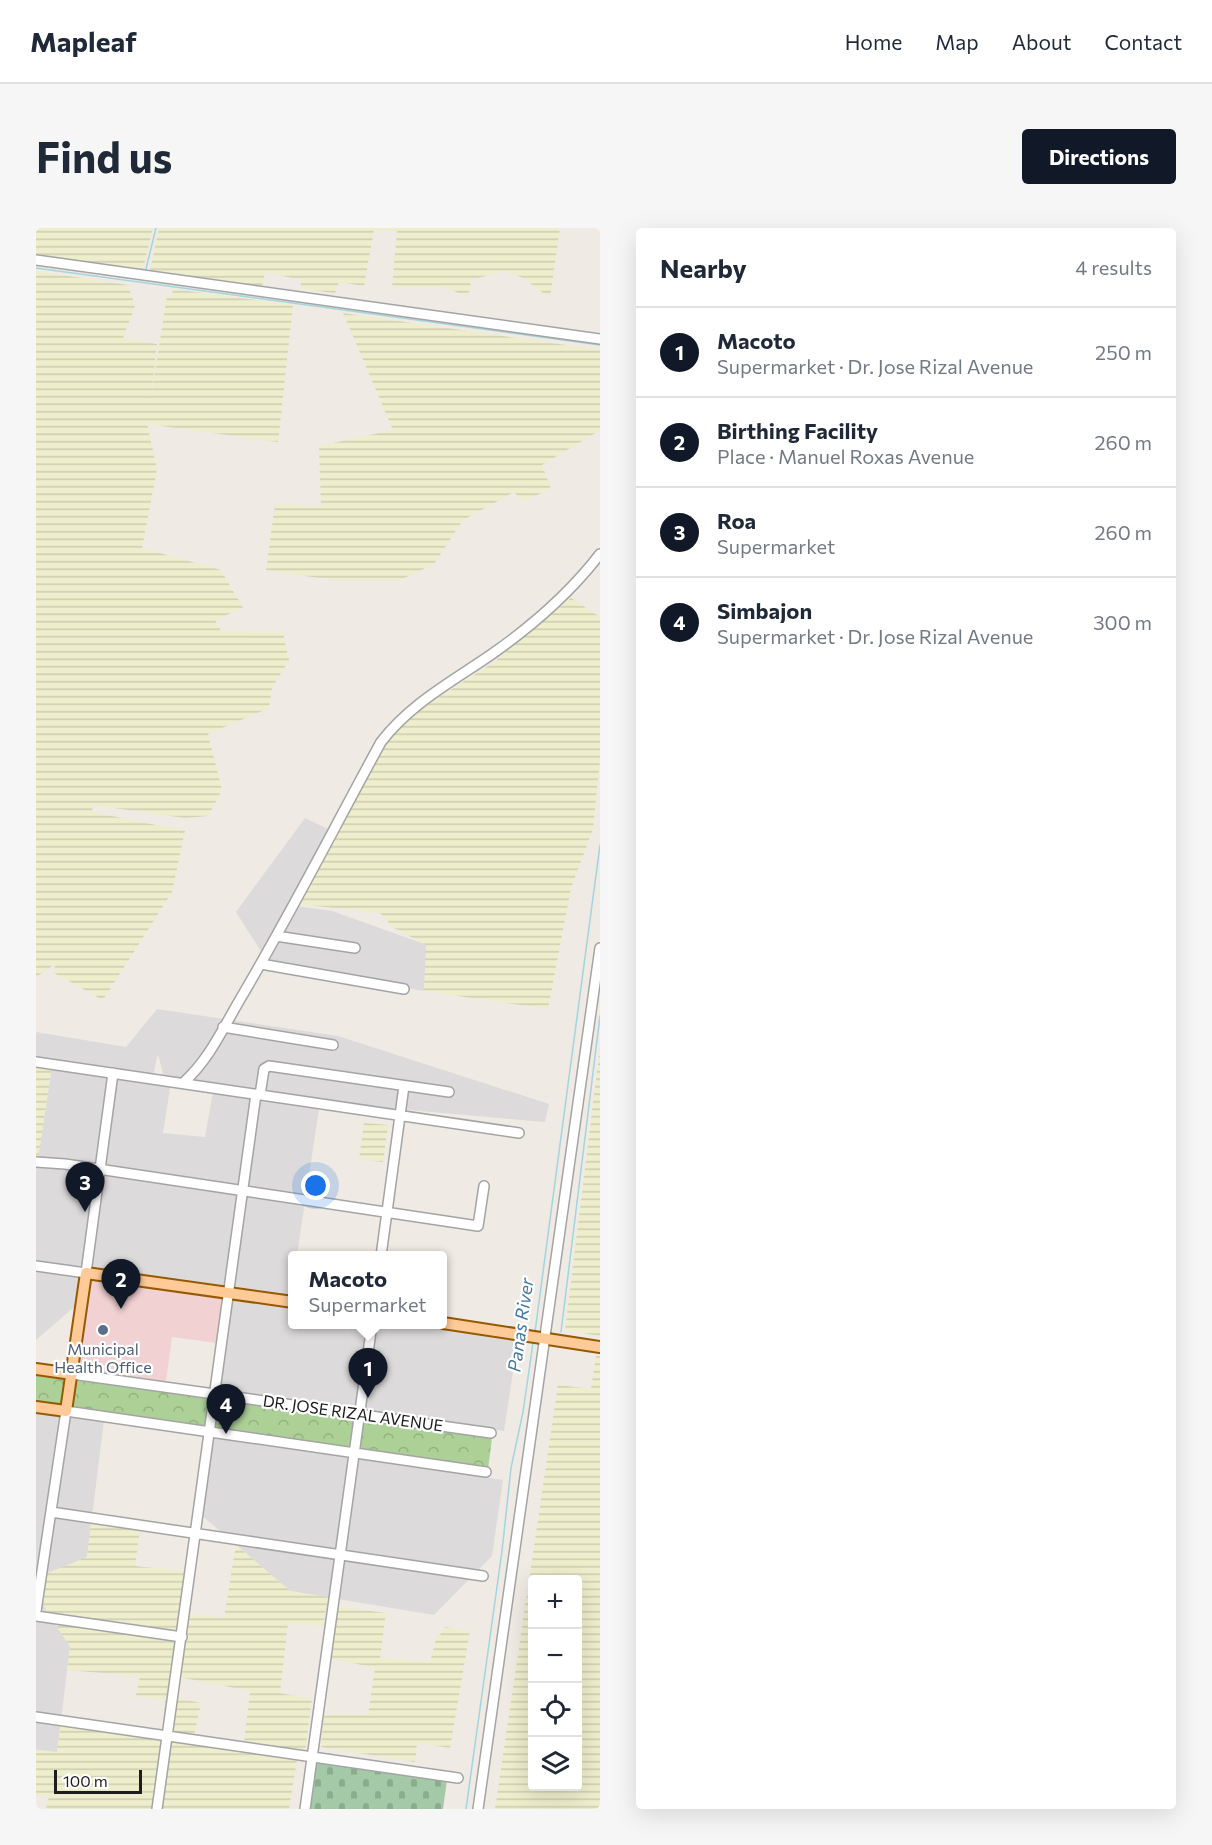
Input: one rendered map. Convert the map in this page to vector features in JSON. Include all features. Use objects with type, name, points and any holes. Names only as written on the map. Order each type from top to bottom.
[{"type":"main road","points":[[36,1407],[66,1411],[86,1273],[288,1301]]},
{"type":"main road","points":[[447,1324],[600,1347]]},
{"type":"main road","name":"DR. JOSE RIZAL AVENUE","points":[[36,1369],[72,1374]]},
{"type":"street","points":[[36,260],[600,339]]},
{"type":"street","points":[[183,1083],[204,1061],[261,964],[381,741],[399,719],[413,707],[528,627],[556,602],[600,554]]},
{"type":"street","points":[[276,936],[355,948]]},
{"type":"street","points":[[478,1809],[542,1338],[600,948]]},
{"type":"street","points":[[261,964],[404,989]]},
{"type":"street","points":[[223,1027],[333,1045]]},
{"type":"street","points":[[36,1062],[519,1133]]},
{"type":"street","points":[[158,1809],[242,1191],[264,1069],[267,1066],[449,1092]]},
{"type":"street","points":[[36,1266],[86,1273],[113,1073]]},
{"type":"street","points":[[382,1251],[404,1086]]},
{"type":"street","points":[[36,1162],[100,1169],[478,1226],[484,1186]]},
{"type":"street","points":[[305,1809],[371,1329]]},
{"type":"street","name":"DR. JOSE RIZAL AVENUE","points":[[72,1374],[491,1433]]},
{"type":"street","points":[[36,1611],[66,1411],[210,1434],[486,1472]]},
{"type":"street","points":[[51,1512],[483,1576]]},
{"type":"street","points":[[36,1616],[182,1637]]},
{"type":"street","points":[[36,1717],[458,1778]]},
{"type":"shaded area","points":[[305,818],[330,830],[289,905],[332,911],[427,945],[424,991],[269,964],[236,912]]},
{"type":"shaded area","points":[[157,1009],[338,1036],[549,1104],[545,1122],[320,1102],[298,1251],[288,1251],[288,1329],[447,1327],[518,1338],[504,1431],[215,1389],[230,1293],[81,1301],[36,1340],[36,1172],[52,1066],[36,1063],[36,1032],[126,1047]],"holes":[[[158,1054],[165,1081],[152,1079]],[[171,1082],[214,1086],[205,1137],[163,1133]]]},
{"type":"shaded area","points":[[88,1279],[224,1296],[217,1343],[172,1337],[166,1381],[76,1368]]},
{"type":"shaded area","points":[[36,1410],[104,1420],[87,1557],[39,1598],[70,1647],[57,1752],[36,1750]]},
{"type":"shaded area","points":[[209,1435],[503,1480],[492,1556],[434,1615],[290,1591],[199,1513]]},
{"type":"green space","points":[[36,228],[153,228],[143,270],[36,254]]},
{"type":"green space","points":[[159,228],[560,228],[550,298],[523,278],[505,271],[470,280],[471,289],[466,296],[444,287],[392,287],[397,231],[374,230],[364,286],[339,282],[335,293],[301,289],[301,280],[265,272],[262,287],[150,270]]},
{"type":"green space","points":[[36,271],[128,285],[135,306],[123,338],[157,344],[151,398],[167,296],[172,296],[173,289],[293,305],[278,442],[147,424],[157,469],[142,548],[221,570],[243,608],[215,620],[221,631],[283,633],[289,660],[272,688],[269,708],[208,734],[222,790],[208,816],[185,818],[92,805],[93,812],[185,831],[172,892],[103,1000],[54,973],[55,964],[36,977]]},
{"type":"green space","points":[[343,313],[600,350],[600,430],[542,465],[551,489],[523,501],[514,492],[463,520],[434,564],[400,580],[336,580],[266,571],[275,504],[321,507],[319,446],[393,430]]},
{"type":"green space","points":[[571,598],[600,617],[600,759],[593,829],[571,888],[548,1009],[424,991],[426,945],[394,928],[380,913],[297,904],[385,742],[413,714],[494,662]]},
{"type":"green space","points":[[600,1047],[600,1336],[565,1330]]},
{"type":"green space","points":[[36,1063],[52,1065],[36,1172]]},
{"type":"green space","points":[[364,1123],[388,1125],[383,1162],[359,1159]]},
{"type":"green space","points":[[596,1356],[600,1356],[600,1809],[495,1809],[528,1587],[528,1791],[582,1791],[582,1575],[530,1575],[558,1385],[591,1389]]},
{"type":"green space","points":[[36,1375],[66,1379],[62,1406],[36,1402]]},
{"type":"green space","points":[[76,1380],[210,1399],[206,1427],[72,1408]]},
{"type":"green space","points":[[219,1400],[354,1418],[350,1448],[215,1428]]},
{"type":"green space","points":[[364,1420],[492,1438],[488,1469],[359,1450]]},
{"type":"green space","points":[[91,1523],[140,1529],[135,1566],[191,1572],[186,1613],[224,1618],[236,1545],[290,1591],[328,1597],[323,1626],[288,1623],[280,1693],[312,1699],[305,1752],[244,1742],[250,1691],[179,1677],[174,1697],[201,1703],[194,1735],[163,1729],[165,1700],[136,1696],[140,1676],[67,1670],[70,1647],[39,1598],[40,1576],[87,1557]]},
{"type":"green space","points":[[337,1607],[386,1613],[380,1658],[430,1662],[437,1635],[440,1635],[445,1627],[470,1631],[450,1748],[417,1743],[415,1762],[321,1747],[324,1714],[368,1715],[375,1668],[331,1658]]},
{"type":"green space","points":[[61,1725],[297,1760],[289,1809],[46,1809],[49,1796],[36,1795],[36,1750],[57,1752]]},
{"type":"green space","points":[[317,1762],[447,1780],[443,1809],[309,1809]]},
{"type":"waterway","points":[[146,269],[156,228]]},
{"type":"waterway","points":[[36,268],[600,345]]},
{"type":"waterway","name":"Panas River","points":[[535,1332],[600,845]]},
{"type":"waterway","points":[[561,1332],[600,1016]]},
{"type":"waterway","name":"Panas River","points":[[466,1809],[502,1551],[511,1468],[523,1412],[533,1343]]},
{"type":"place","name":"Roa","points":[[85,1212]]},
{"type":"place","name":"Birthing Facility","points":[[121,1309]]},
{"type":"place","name":"Municipal Health Office","points":[[103,1330]]},
{"type":"place","name":"Macoto","points":[[368,1398]]},
{"type":"place","name":"Simbajon","points":[[226,1434]]}]
